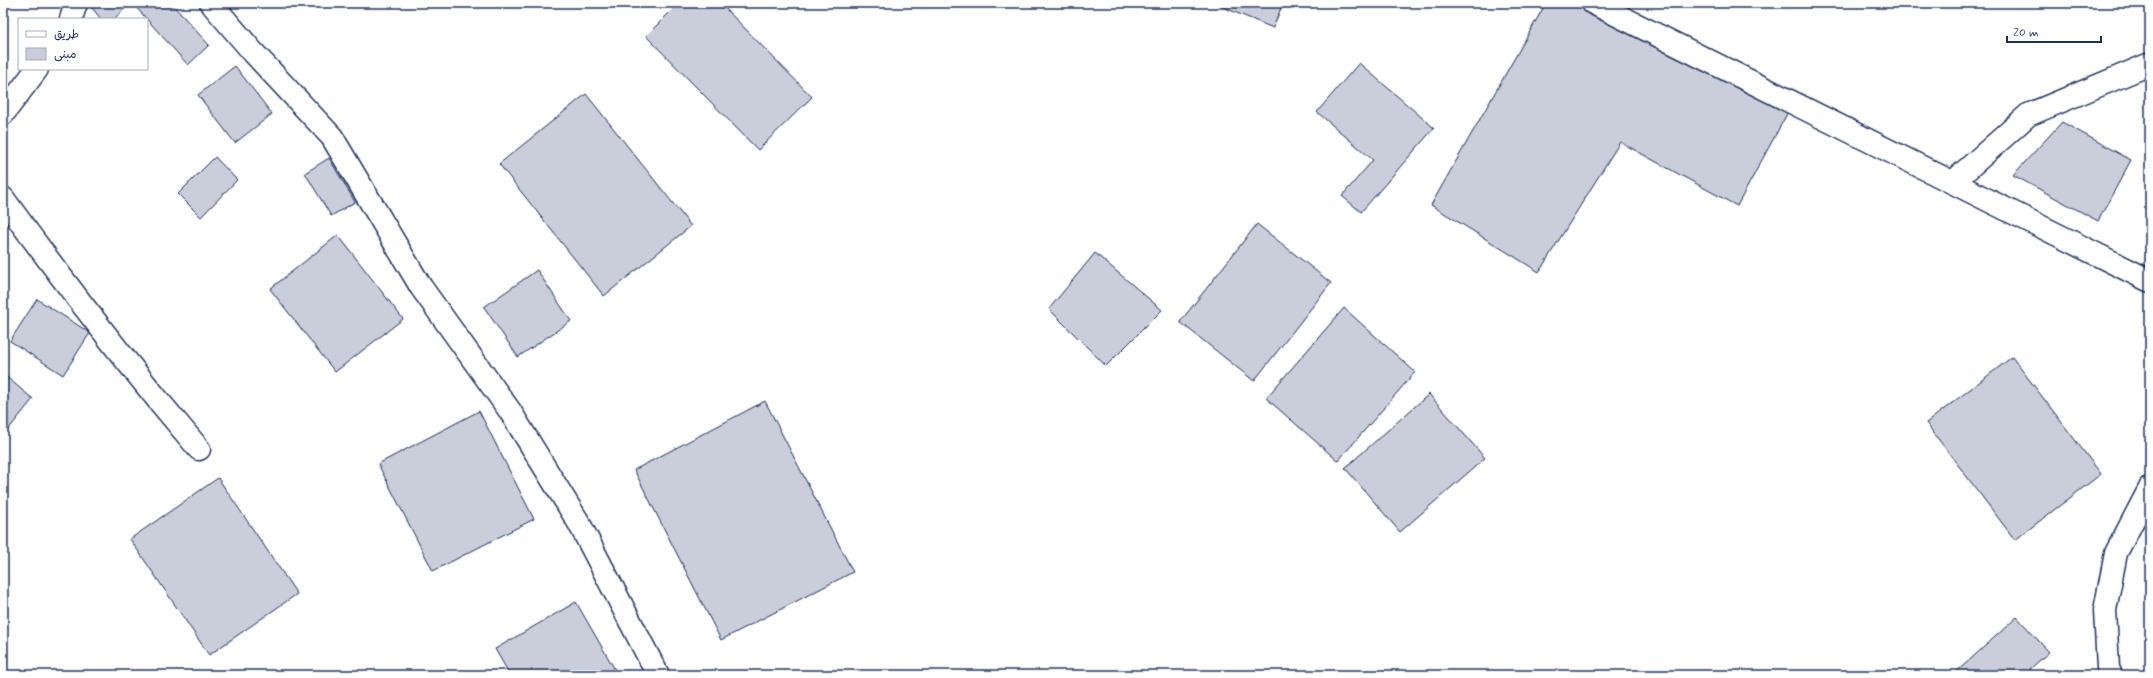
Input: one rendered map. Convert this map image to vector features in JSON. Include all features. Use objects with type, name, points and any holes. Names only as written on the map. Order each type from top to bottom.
[{"type":"street","points":[[71,18],[76,3]]},
{"type":"street","points":[[212,3],[252,51],[332,137],[421,287],[510,411],[579,523],[658,675]]},
{"type":"street","points":[[1593,3],[2150,281]]},
{"type":"street","points":[[1953,182],[2028,115],[2150,64]]},
{"type":"street","points":[[3,114],[36,70]]},
{"type":"street","points":[[3,198],[49,262],[117,349],[199,449]]},
{"type":"street","points":[[2111,675],[2108,668],[2105,610],[2116,553],[2150,488]]},
{"type":"building","points":[[94,3],[131,3],[115,18],[100,18],[92,8]]},
{"type":"building","points":[[138,3],[171,3],[209,45],[188,65],[148,20],[148,18],[146,18],[135,6]]},
{"type":"building","points":[[679,3],[720,3],[812,97],[758,150],[646,36]]},
{"type":"building","points":[[1213,3],[1283,3],[1273,28]]},
{"type":"building","points":[[1546,3],[1590,3],[1788,112],[1737,206],[1620,142],[1539,272],[1431,205]]},
{"type":"building","points":[[1359,63],[1434,128],[1361,212],[1342,196],[1373,160],[1317,112]]},
{"type":"building","points":[[235,66],[272,114],[235,143],[198,95]]},
{"type":"building","points":[[586,94],[691,226],[604,296],[499,164]]},
{"type":"building","points":[[2062,122],[2131,160],[2098,221],[2013,175]]},
{"type":"building","points":[[215,157],[237,180],[201,217],[178,194]]},
{"type":"building","points":[[329,158],[355,202],[331,216],[305,173]]},
{"type":"building","points":[[1257,224],[1331,283],[1254,381],[1180,322]]},
{"type":"building","points":[[338,235],[403,319],[335,372],[270,289]]},
{"type":"building","points":[[1095,253],[1162,310],[1106,366],[1049,309]]},
{"type":"building","points":[[537,270],[571,321],[518,357],[484,307]]},
{"type":"building","points":[[37,299],[90,333],[63,375],[10,341]]},
{"type":"building","points":[[1344,308],[1415,372],[1338,461],[1266,398]]},
{"type":"building","points":[[2012,357],[2101,474],[2015,540],[1926,423]]},
{"type":"building","points":[[3,374],[33,399],[3,436]]},
{"type":"building","points":[[1429,394],[1485,458],[1400,532],[1345,468]]},
{"type":"building","points":[[765,401],[853,572],[721,640],[634,470]]},
{"type":"building","points":[[479,411],[534,519],[433,571],[378,464]]},
{"type":"building","points":[[218,478],[297,594],[209,655],[130,539]]},
{"type":"building","points":[[576,602],[618,675],[510,675],[495,649]]},
{"type":"building","points":[[2017,617],[2049,652],[2030,669],[2036,675],[1953,675]]}]
